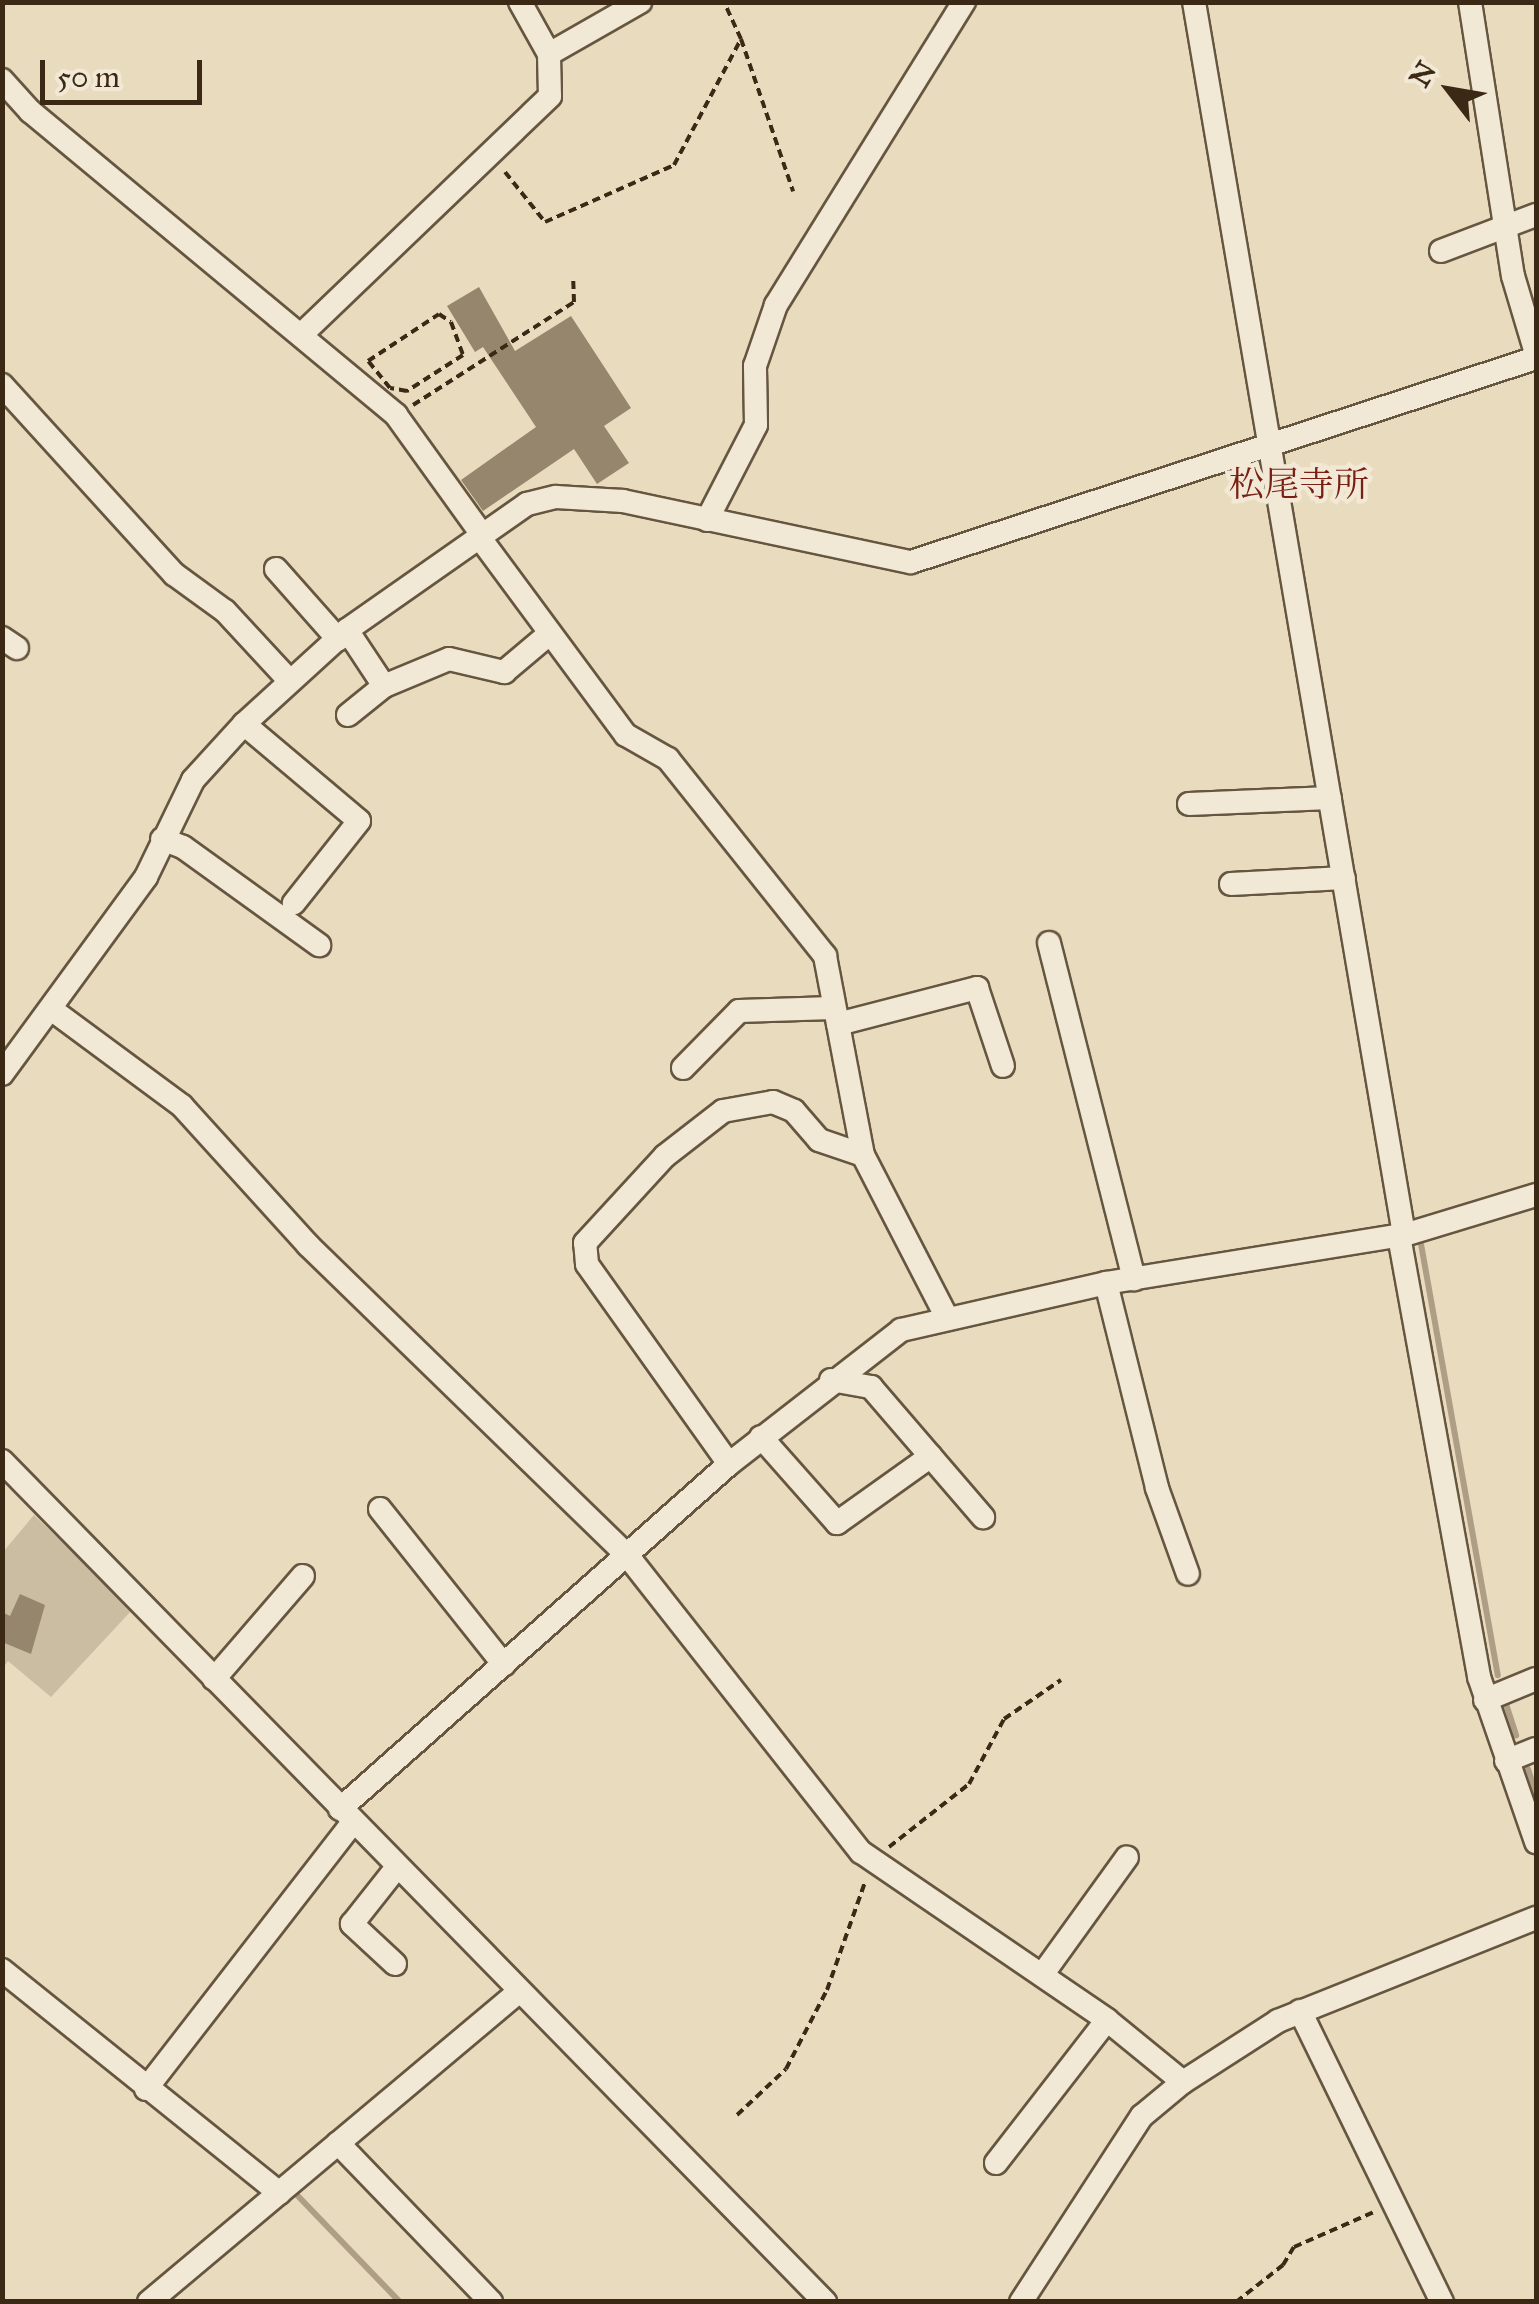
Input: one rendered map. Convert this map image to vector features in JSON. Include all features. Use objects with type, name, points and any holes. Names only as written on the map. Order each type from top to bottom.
[{"type":"street","points":[[301,335],[550,96],[549,54],[520,2]]},
{"type":"street","points":[[549,54],[640,2]]},
{"type":"street","points":[[707,520],[756,425],[755,366],[776,305],[964,2]]},
{"type":"street","points":[[1194,2],[1402,1236],[1485,1700],[1536,1842]]},
{"type":"street","points":[[2,1074],[146,877],[193,780],[244,724],[342,635],[527,504],[556,497],[622,501],[911,562],[1536,355],[1506,228],[1470,2]]},
{"type":"street","points":[[2,80],[30,111],[396,415],[548,635],[626,735],[668,759],[825,956],[863,1155],[946,1316]]},
{"type":"street","points":[[1441,251],[1536,215]]},
{"type":"street","points":[[2,384],[174,574],[225,611],[289,680]]},
{"type":"street","points":[[276,569],[342,635],[384,686]]},
{"type":"street","points":[[348,715],[384,686],[448,659],[504,672],[548,635]]},
{"type":"street","points":[[244,724],[359,821],[294,903]]},
{"type":"street","points":[[1189,804],[1330,798]]},
{"type":"street","points":[[162,840],[183,847],[319,945]]},
{"type":"street","points":[[1231,884],[1344,878]]},
{"type":"street","points":[[1049,943],[1134,1279]]},
{"type":"street","points":[[683,1068],[739,1012],[835,1016],[977,988],[1003,1066]]},
{"type":"street","points":[[51,1009],[182,1106],[308,1245],[627,1555],[762,1731],[873,1859],[1107,2020],[1182,2082]]},
{"type":"street","points":[[729,1464],[586,1264],[585,1243],[665,1156],[724,1111],[773,1102],[794,1111],[819,1140],[863,1155]]},
{"type":"street","points":[[146,2089],[347,1816],[504,1664],[729,1464],[831,1380],[901,1330],[946,1316],[1106,1284],[1402,1236],[1536,1195]]},
{"type":"street","points":[[1106,1284],[1156,1488],[1188,1574]]},
{"type":"street","points":[[831,1380],[871,1387],[982,1516]]},
{"type":"street","points":[[761,1437],[837,1523],[931,1456]]},
{"type":"street","points":[[2,1461],[825,2302]]},
{"type":"street","points":[[380,1509],[504,1664]]},
{"type":"street","points":[[214,1679],[303,1576]]},
{"type":"street","points":[[1485,1700],[1536,1679]]},
{"type":"street","points":[[1506,1761],[1536,1748]]},
{"type":"street","points":[[1042,1975],[1126,1857]]},
{"type":"street","points":[[395,1964],[352,1924],[397,1866]]},
{"type":"street","points":[[1021,2302],[1142,2116],[1182,2082],[1300,2011],[1536,1918]]},
{"type":"street","points":[[2,1970],[278,2193]]},
{"type":"street","points":[[149,2302],[518,1992]]},
{"type":"street","points":[[1300,2011],[1442,2302]]},
{"type":"street","points":[[996,2163],[1107,2020]]},
{"type":"street","points":[[338,2143],[491,2302]]},
{"type":"path","points":[[724,2],[793,191]]},
{"type":"path","points":[[490,152],[545,222],[647,182],[674,165],[740,38]]},
{"type":"path","points":[[396,415],[574,302],[573,279]]},
{"type":"path","points":[[445,315],[463,354],[413,388],[395,392],[368,361],[445,315]]},
{"type":"path","points":[[413,388],[422,400]]},
{"type":"path","points":[[737,2115],[786,2069],[827,1990],[873,1859],[969,1784],[1004,1719],[1061,1680]]},
{"type":"path","points":[[1236,2302],[1283,2265],[1294,2248],[1394,2203]]},
{"type":"shaded area","points":[[34,1515],[132,1610],[51,1697],[8,1661],[3,1668],[3,1552]]},
{"type":"building","points":[[479,287],[515,351],[571,316],[631,408],[604,426],[629,463],[597,484],[574,449],[483,511],[461,480],[536,427],[483,347],[475,352],[447,306]]},
{"type":"building","points":[[20,1594],[45,1605],[31,1654],[2,1642],[2,1612],[10,1616]]},
{"type":"waterway","points":[[1421,1244],[1498,1675]]},
{"type":"waterway","points":[[1506,1704],[1516,1735]]},
{"type":"waterway","points":[[1528,1769],[1536,1793]]},
{"type":"waterway","points":[[296,2194],[400,2302]]},
{"type":"district","name":"松尾寺所","points":[[1299,485]]}]
